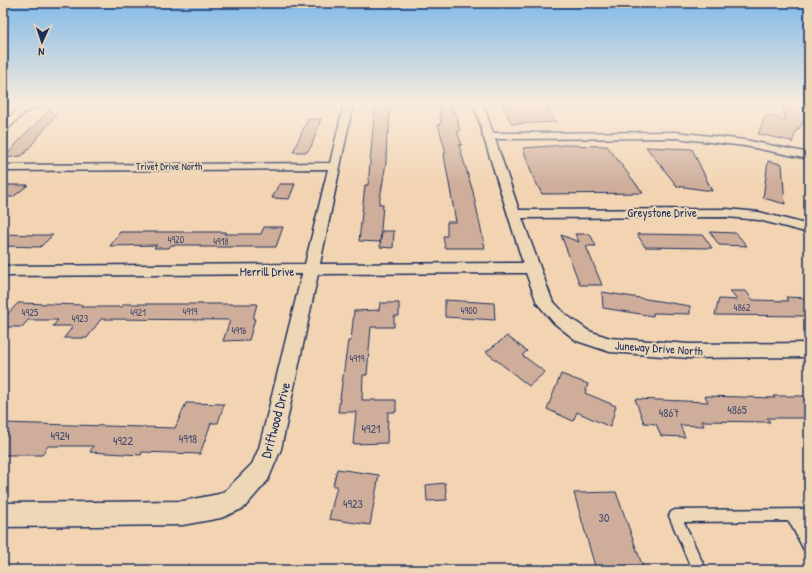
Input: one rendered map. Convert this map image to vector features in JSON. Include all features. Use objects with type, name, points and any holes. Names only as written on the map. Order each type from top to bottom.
[{"type":"street","name":"Driftwood Drive","points":[[3,515],[183,513],[221,506],[235,500],[260,472],[270,449],[343,131]]},
{"type":"street","name":"Juneway Drive North","points":[[486,131],[545,303],[560,319],[583,336],[610,345],[635,348],[689,351],[809,350]]},
{"type":"street","points":[[487,136],[676,135],[745,143],[809,156]]},
{"type":"street","name":"Trivet Drive North","points":[[3,168],[335,166]]},
{"type":"street","name":"Greystone Drive","points":[[513,214],[727,213],[759,216],[809,229]]},
{"type":"street","name":"Merrill Drive","points":[[3,271],[311,271],[532,268]]},
{"type":"lane","points":[[792,515],[809,545]]},
{"type":"lane","points":[[699,570],[675,516],[809,515]]},
{"type":"building","points":[[28,131],[43,131],[24,154],[21,156],[4,158]]},
{"type":"building","points":[[303,131],[317,131],[311,147],[307,152],[293,152]]},
{"type":"building","points":[[373,131],[389,131],[389,133],[387,133],[386,163],[379,204],[383,204],[380,242],[359,241],[365,185],[368,185]]},
{"type":"building","points":[[440,131],[460,131],[457,131],[462,145],[459,145],[473,192],[485,248],[445,248],[443,236],[447,236],[447,222],[456,222],[445,161],[444,153],[446,153]]},
{"type":"building","points":[[759,131],[796,131],[792,143],[791,141],[758,134]]},
{"type":"building","points":[[564,145],[607,146],[643,193],[542,194],[533,177],[523,148]]},
{"type":"building","points":[[646,147],[692,149],[712,191],[677,186]]},
{"type":"building","points":[[768,161],[782,164],[785,204],[763,198]]},
{"type":"building","points":[[279,184],[295,184],[289,199],[272,198]]},
{"type":"building","points":[[3,185],[28,185],[13,197],[3,197]]},
{"type":"building","points":[[264,227],[283,227],[276,247],[200,247],[201,245],[171,245],[169,248],[154,248],[157,245],[110,246],[120,232],[226,232],[224,234],[261,234]]},
{"type":"building","points":[[382,231],[394,231],[393,248],[380,247]]},
{"type":"building","points":[[710,232],[736,233],[747,246],[719,245]]},
{"type":"building","points":[[3,234],[53,235],[40,247],[3,246]]},
{"type":"building","points":[[575,234],[590,234],[596,246],[586,246],[602,285],[580,285],[561,235],[579,242]]},
{"type":"building","points":[[637,234],[703,235],[712,248],[645,247]]},
{"type":"building","points":[[730,291],[746,291],[753,300],[788,301],[786,297],[809,298],[809,316],[715,315],[719,299],[737,300]]},
{"type":"building","points":[[602,292],[690,306],[690,314],[653,313],[653,316],[603,308]]},
{"type":"building","points":[[445,300],[494,303],[495,320],[445,317]]},
{"type":"building","points":[[18,303],[83,305],[81,307],[122,307],[124,304],[257,304],[253,319],[255,319],[249,340],[223,341],[230,320],[101,319],[87,338],[64,338],[73,326],[53,326],[58,320],[28,320],[22,327],[3,327],[3,319]]},
{"type":"building","points":[[380,303],[399,303],[399,316],[394,316],[394,327],[371,327],[367,375],[363,375],[362,400],[396,400],[396,412],[388,412],[387,443],[353,444],[356,412],[338,412],[348,341],[351,341],[354,311],[379,310]]},
{"type":"building","points":[[507,336],[527,351],[522,355],[545,372],[529,386],[486,352]]},
{"type":"building","points":[[561,374],[588,384],[585,393],[616,406],[610,427],[577,412],[573,421],[547,409]]},
{"type":"building","points":[[705,396],[775,398],[773,396],[804,396],[809,401],[809,418],[767,418],[770,422],[702,421],[704,426],[680,425],[685,437],[661,436],[656,424],[644,423],[635,399],[708,402]]},
{"type":"building","points":[[186,403],[224,404],[218,423],[211,423],[200,454],[142,452],[141,455],[90,452],[93,446],[48,446],[42,455],[3,455],[3,423],[175,428]]},
{"type":"building","points":[[337,469],[379,475],[370,525],[329,519],[337,486],[333,486]]},
{"type":"building","points":[[445,483],[447,500],[427,501],[426,485]]},
{"type":"building","points":[[616,492],[644,570],[596,570],[574,493]]}]
